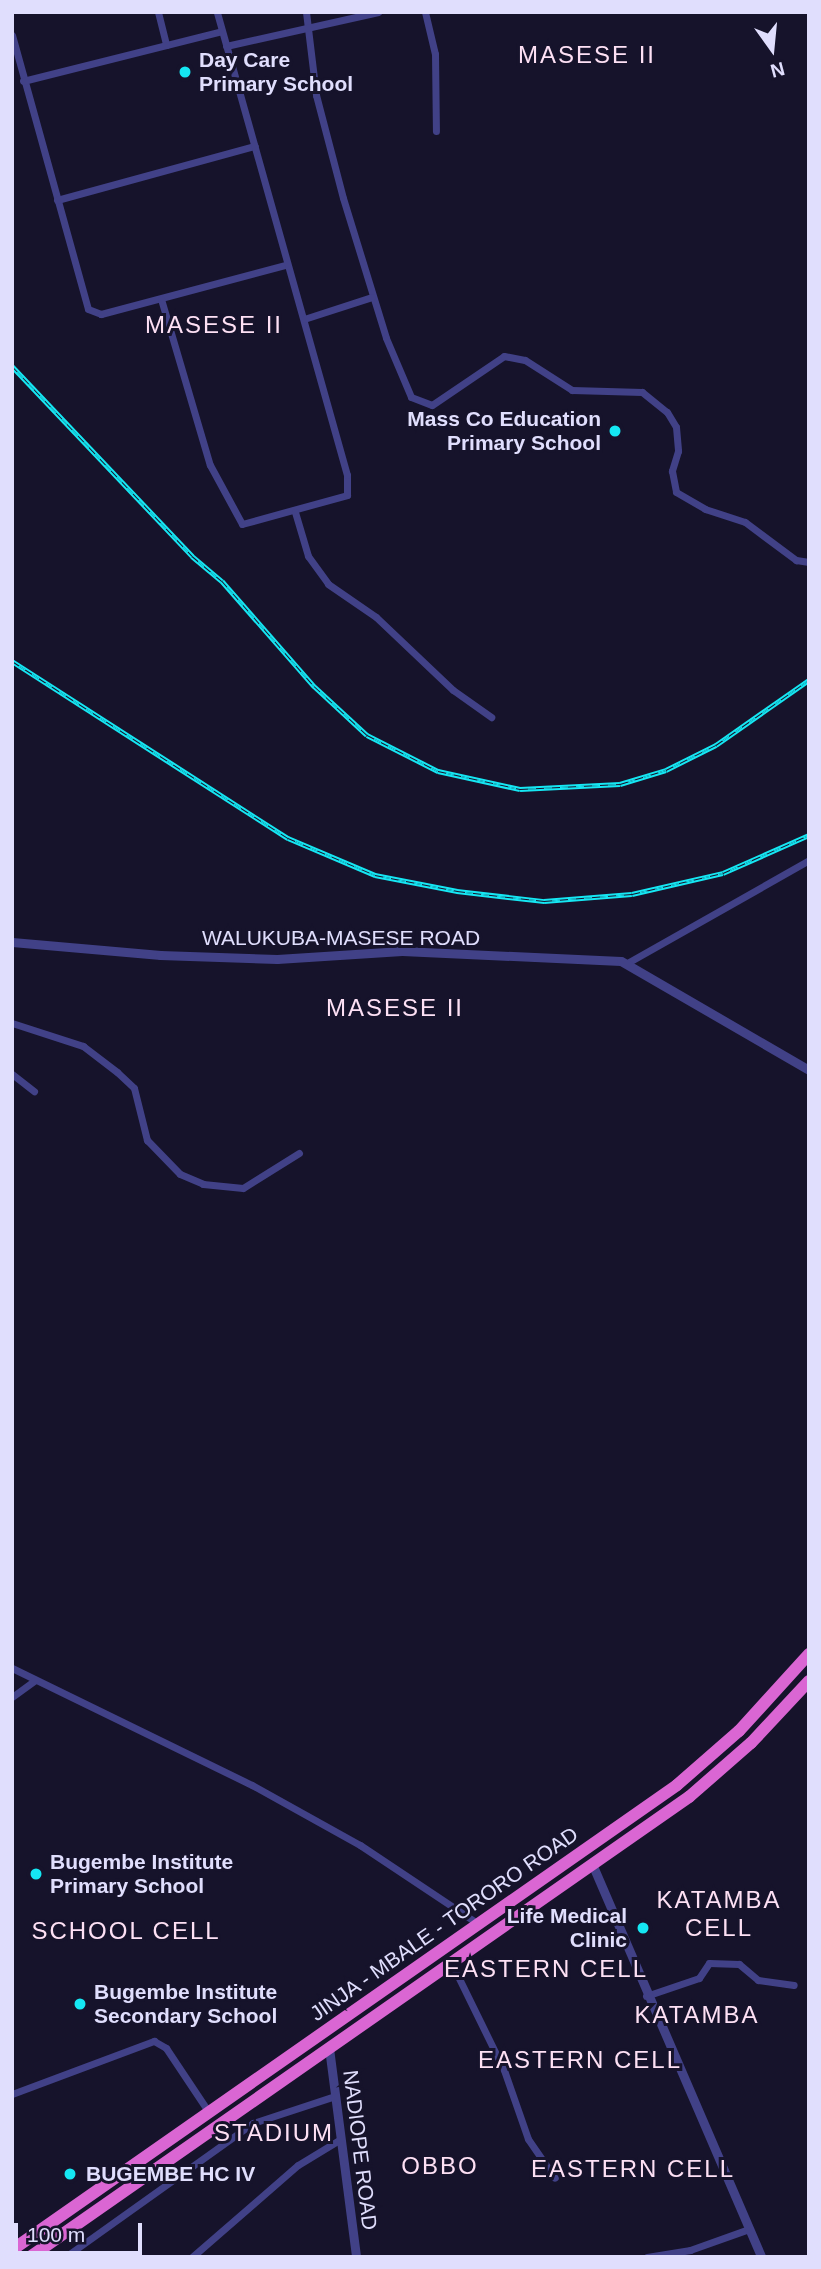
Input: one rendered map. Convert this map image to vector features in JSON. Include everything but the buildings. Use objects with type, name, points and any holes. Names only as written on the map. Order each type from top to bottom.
[{"type":"highway","name":"JINJA - MBALE - TORORO ROAD","points":[[12,2250],[208,2111],[480,1925],[709,1761],[809,1654]]},
{"type":"highway","name":"JINJA - MBALE - TORORO ROAD","points":[[30,2257],[451,1962],[593,1866],[723,1769],[809,1681]]},
{"type":"street","points":[[158,12],[166,45]]},
{"type":"street","points":[[161,299],[209,465],[242,524],[295,512],[347,495],[349,485],[304,319],[285,265],[255,146],[216,12]]},
{"type":"street","points":[[306,12],[316,95],[372,297],[405,385],[422,405],[444,398],[473,373],[504,356],[525,360],[572,390],[642,392],[667,412],[676,427],[679,439],[672,471],[676,492],[705,509],[745,522],[796,560],[809,562]]},
{"type":"street","points":[[226,46],[378,12]]},
{"type":"street","points":[[425,12],[435,54],[436,131]]},
{"type":"street","points":[[23,81],[222,31]]},
{"type":"street","points":[[12,36],[88,309],[101,314],[285,265]]},
{"type":"street","points":[[57,200],[255,146]]},
{"type":"street","points":[[304,319],[372,297]]},
{"type":"street","points":[[295,512],[308,556],[328,584],[376,617],[453,690],[491,717]]},
{"type":"street","points":[[629,962],[809,860]]},
{"type":"street","name":"WALUKUBA-MASESE ROAD","points":[[12,942],[160,955],[277,959],[402,951],[629,962],[809,1070]]},
{"type":"street","points":[[12,1023],[83,1046],[117,1072],[134,1088],[147,1140],[180,1174],[203,1184],[243,1188],[299,1153]]},
{"type":"street","points":[[12,1074],[34,1091]]},
{"type":"street","points":[[12,1668],[253,1785],[360,1845],[480,1925]]},
{"type":"street","points":[[12,1697],[36,1680]]},
{"type":"street","points":[[593,1866],[645,1997],[761,2257]]},
{"type":"street","points":[[451,1962],[504,2070],[528,2139],[555,2178]]},
{"type":"street","points":[[645,1997],[699,1978],[709,1963],[739,1964],[758,1980],[793,1985]]},
{"type":"street","points":[[12,2094],[154,2040],[166,2048],[208,2111]]},
{"type":"street","name":"NADIOPE ROAD","points":[[329,2048],[356,2257]]},
{"type":"street","points":[[65,2257],[253,2123],[335,2096]]},
{"type":"street","points":[[192,2257],[299,2165],[341,2139]]},
{"type":"street","points":[[647,2257],[690,2250],[748,2229]]},
{"type":"railway","points":[[12,366],[192,556],[222,581],[314,686],[367,735],[438,771],[520,789],[620,784],[666,770],[716,745],[809,680]]},
{"type":"railway","points":[[12,661],[288,838],[375,875],[457,891],[544,901],[632,894],[723,873],[809,835]]},
{"type":"place","name":"Day Care Primary School","points":[[185,72]]},
{"type":"place","name":"Mass Co Education Primary School","points":[[615,431]]},
{"type":"place","name":"Bugembe Institute Primary School","points":[[36,1874]]},
{"type":"place","name":"Life Medical Clinic","points":[[643,1928]]},
{"type":"place","name":"Bugembe Institute Secondary School","points":[[80,2004]]},
{"type":"place","name":"BUGEMBE HC IV","points":[[70,2174]]},
{"type":"district","name":"MASESE II","points":[[587,55]]},
{"type":"district","name":"MASESE II","points":[[214,325]]},
{"type":"district","name":"MASESE II","points":[[395,1008]]},
{"type":"district","name":"KATAMBA CELL","points":[[719,1914]]},
{"type":"district","name":"SCHOOL CELL","points":[[126,1931]]},
{"type":"district","name":"EASTERN CELL","points":[[546,1969]]},
{"type":"district","name":"KATAMBA","points":[[697,2015]]},
{"type":"district","name":"EASTERN CELL","points":[[580,2060]]},
{"type":"district","name":"STADIUM","points":[[274,2133]]},
{"type":"district","name":"OBBO","points":[[440,2166]]},
{"type":"district","name":"EASTERN CELL","points":[[633,2169]]}]
